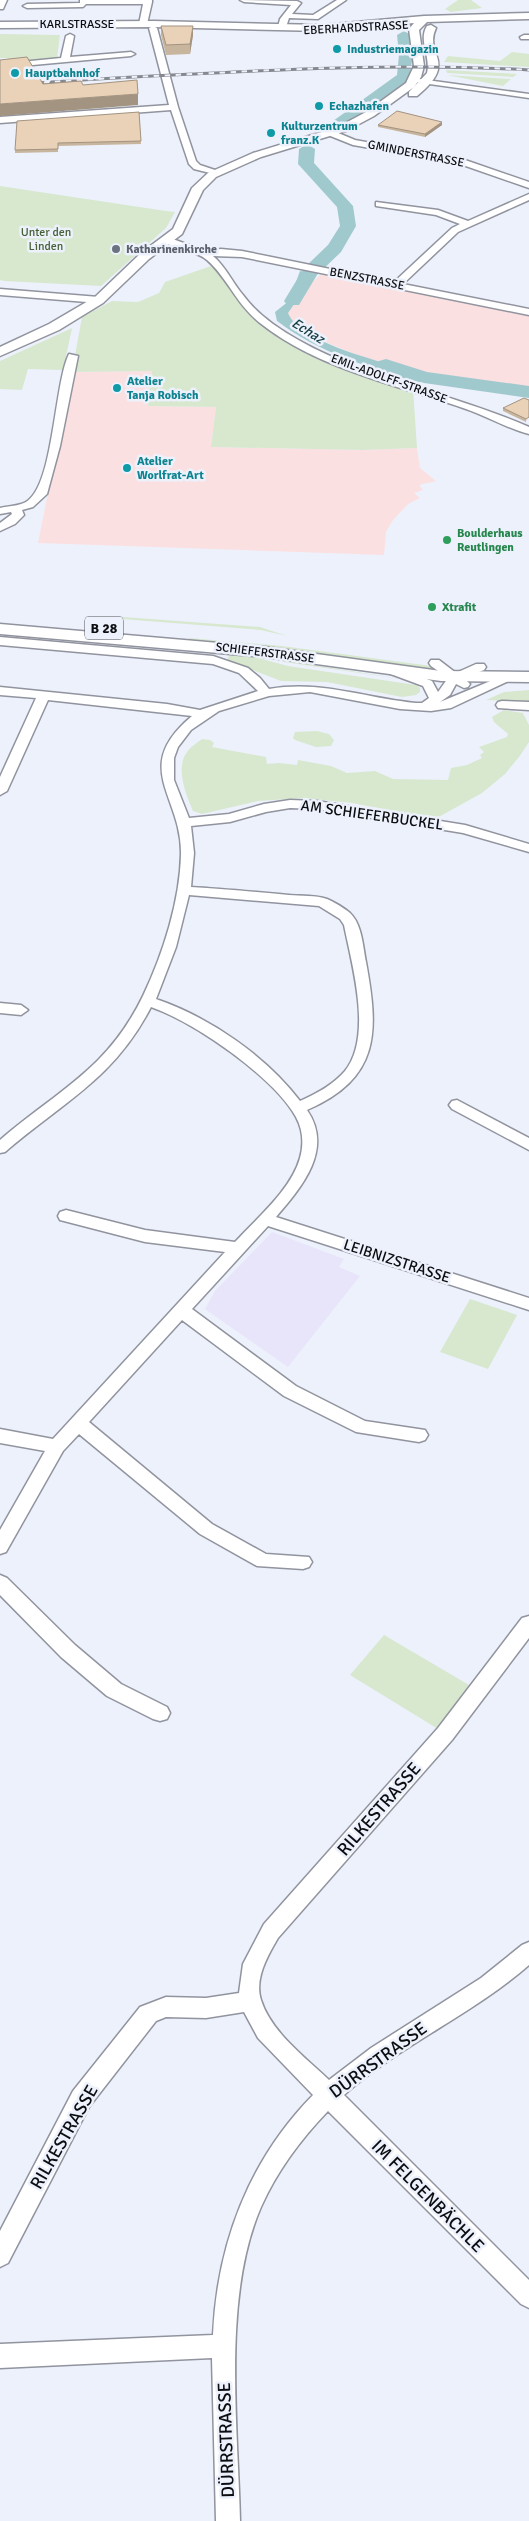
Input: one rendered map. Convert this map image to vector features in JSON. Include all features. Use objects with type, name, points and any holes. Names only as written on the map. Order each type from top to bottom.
[{"type":"main road","name":"EBERHARDSTRASSE","points":[[154,26],[330,27],[529,16]]},
{"type":"main road","name":"EBERHARDSTRASSE","points":[[154,26],[317,32],[425,22],[529,22]]},
{"type":"main road","points":[[335,135],[362,119],[415,80],[418,66],[413,36],[425,22]]},
{"type":"main road","points":[[0,352],[62,323],[99,300],[145,256],[167,240],[182,225],[198,188],[215,173],[274,149],[367,126],[427,81],[434,73],[435,62],[425,22]]},
{"type":"main road","name":"KARLSTRASSE","points":[[0,29],[82,24],[143,24],[154,26]]},
{"type":"main road","name":"KARLSTRASSE","points":[[0,25],[15,27],[154,26]]},
{"type":"main road","name":"SCHIEFERSTRASSE","points":[[0,620],[208,636],[434,663],[480,667],[529,666]]},
{"type":"main road","name":"SCHIEFERSTRASSE","points":[[0,630],[222,647],[392,670],[457,676],[529,677]]},
{"type":"street","points":[[0,7],[3,0]]},
{"type":"street","points":[[244,0],[298,3],[287,16],[282,27]]},
{"type":"street","points":[[287,16],[315,17],[342,0]]},
{"type":"street","points":[[28,6],[83,2],[148,1],[143,24]]},
{"type":"street","points":[[82,24],[84,22],[83,2]]},
{"type":"street","points":[[154,26],[174,107],[192,162],[197,167],[215,173]]},
{"type":"street","points":[[65,60],[70,36]]},
{"type":"street","points":[[0,66],[131,54]]},
{"type":"street","points":[[415,80],[529,96]]},
{"type":"street","points":[[0,120],[174,107]]},
{"type":"street","name":"GMINDERSTRASSE","points":[[335,135],[361,144],[462,162],[529,186]]},
{"type":"street","points":[[396,284],[443,240],[467,224],[529,198]]},
{"type":"street","points":[[379,204],[431,211],[467,224]]},
{"type":"street","name":"EMIL-ADOLFF-STRASSE","points":[[167,240],[206,254],[220,269],[250,309],[291,339],[335,360],[486,413],[529,431]]},
{"type":"street","name":"BENZSTRASSE","points":[[206,254],[227,252],[396,284],[529,312]]},
{"type":"street","points":[[0,292],[99,300]]},
{"type":"street","points":[[0,511],[29,505],[42,494],[55,446],[73,356]]},
{"type":"street","points":[[0,528],[15,519],[18,515],[16,509]]},
{"type":"street","points":[[0,641],[213,660],[246,672],[260,683],[266,693]]},
{"type":"street","points":[[434,663],[457,676],[466,686],[464,697]]},
{"type":"street","points":[[425,707],[435,698],[446,692],[448,685],[457,676],[480,667]]},
{"type":"street","points":[[392,670],[428,684],[435,698]]},
{"type":"street","points":[[2,1144],[100,1069],[129,1034],[148,1001],[170,945],[183,890],[188,851],[184,823],[167,779],[166,769],[177,740],[207,715],[232,703],[266,693],[301,689],[323,690],[402,706],[447,706],[508,678]]},
{"type":"street","points":[[0,691],[102,701],[207,715]]},
{"type":"street","points":[[0,790],[44,695]]},
{"type":"street","points":[[502,705],[529,706]]},
{"type":"street","name":"AM SCHIEFERBUCKEL","points":[[184,823],[230,818],[264,808],[290,804],[317,805],[465,830],[529,848]]},
{"type":"street","points":[[183,890],[322,902],[345,916],[351,925],[366,997],[362,1053],[354,1070],[340,1084],[318,1099],[298,1108]]},
{"type":"street","points":[[0,1548],[57,1446],[296,1184],[308,1161],[310,1133],[298,1108],[259,1067],[195,1020],[160,1004],[148,1001]]},
{"type":"street","points":[[0,1008],[21,1010]]},
{"type":"street","points":[[457,1105],[529,1145]]},
{"type":"street","points":[[66,1216],[145,1236],[237,1248]]},
{"type":"street","name":"LEIBNIZSTRASSE","points":[[265,1219],[529,1304]]},
{"type":"street","points":[[181,1310],[290,1391],[362,1427],[419,1434]]},
{"type":"street","points":[[78,1423],[206,1529],[262,1561],[303,1562]]},
{"type":"street","points":[[0,1436],[57,1446]]},
{"type":"street","points":[[0,1583],[68,1651],[114,1690],[160,1713]]},
{"type":"street","name":"RILKESTRASSE","points":[[328,2095],[286,2054],[266,2031],[250,2001],[249,1981],[252,1963],[271,1932],[445,1734],[529,1624]]},
{"type":"street","name":"DÜRRSTRASSE","points":[[228,2521],[224,2346],[230,2290],[252,2203],[270,2168],[294,2133],[328,2095],[356,2072],[493,1980],[529,1952]]},
{"type":"street","name":"RILKESTRASSE","points":[[0,2255],[81,2099],[148,2014],[166,2007],[206,2008],[250,2001]]},
{"type":"street","name":"IM FELGENBÄCHLE","points":[[328,2095],[529,2296]]},
{"type":"street","points":[[0,2356],[224,2346]]},
{"type":"shaded area","points":[[324,271],[444,294],[465,303],[529,316],[529,392],[424,377],[352,353],[323,341],[290,319],[287,313],[300,294]]},
{"type":"shaded area","points":[[152,371],[148,406],[216,407],[211,447],[362,450],[417,448],[420,468],[436,481],[419,485],[423,490],[414,493],[420,498],[408,504],[393,520],[386,532],[384,555],[38,543],[72,372]]},
{"type":"shaded area","points":[[272,1232],[344,1259],[339,1267],[360,1276],[288,1367],[205,1309],[215,1291]]},
{"type":"green space","points":[[458,0],[471,0],[482,8],[451,12],[445,9]]},
{"type":"green space","points":[[0,34],[60,35],[57,58],[10,63],[7,58],[0,58]]},
{"type":"green space","points":[[512,52],[529,54],[529,67],[444,62],[448,56],[500,61]]},
{"type":"green space","points":[[446,70],[517,74],[513,77],[447,73]]},
{"type":"green space","points":[[447,75],[511,79],[503,86]]},
{"type":"green space","name":"Unter den Linden","points":[[0,186],[175,212],[166,228],[101,286],[4,281],[0,280]]},
{"type":"green space","points":[[211,266],[224,274],[250,309],[312,350],[413,388],[417,448],[362,450],[211,447],[216,407],[148,406],[152,371],[72,372],[82,317],[112,301],[138,302],[159,293],[165,282]]},
{"type":"green space","points":[[72,328],[63,370],[28,369],[22,390],[0,389],[0,361]]},
{"type":"green space","points":[[123,617],[260,627],[287,636],[261,630],[122,619]]},
{"type":"green space","points":[[189,638],[282,646],[439,667],[443,672],[189,640]]},
{"type":"green space","points":[[230,654],[258,658],[288,666],[416,685],[420,688],[420,692],[416,695],[402,697],[327,682],[281,681],[227,660]]},
{"type":"green space","points":[[271,657],[281,660],[408,680],[284,662]]},
{"type":"green space","points":[[529,690],[529,702],[486,700],[504,692]]},
{"type":"green space","points":[[504,710],[523,713],[529,725],[529,742],[505,774],[482,793],[435,819],[352,803],[304,798],[258,801],[202,814],[193,811],[183,782],[182,766],[184,758],[190,748],[202,739],[210,740],[214,743],[212,747],[266,757],[267,764],[297,765],[298,760],[331,766],[347,773],[375,771],[393,779],[448,780],[451,768],[467,765],[482,758],[480,755],[484,752],[479,747],[507,737],[508,734],[494,722],[492,717]]},
{"type":"green space","points":[[317,731],[329,734],[334,740],[331,746],[316,747],[293,738],[295,732]]},
{"type":"green space","points":[[470,1299],[517,1315],[488,1369],[440,1352]]},
{"type":"green space","points":[[384,1635],[469,1685],[438,1729],[350,1675]]},
{"type":"water","points":[[401,69],[410,69],[408,78],[384,95],[377,94],[400,78]]},
{"type":"water","points":[[376,94],[383,96],[361,113],[341,124],[333,122]]},
{"type":"water","points":[[300,271],[315,274],[288,313],[296,324],[308,333],[343,350],[411,370],[410,372],[426,377],[419,383],[345,358],[310,342],[277,321],[275,312],[289,301]]},
{"type":"building","points":[[161,26],[193,26],[190,44],[166,45]]},
{"type":"building","points":[[27,57],[43,84],[81,81],[83,85],[137,80],[138,94],[0,104],[0,60]]},
{"type":"building","points":[[397,111],[442,122],[425,134],[378,125]]},
{"type":"building","points":[[139,112],[141,141],[58,143],[58,149],[15,150],[17,121]]},
{"type":"building","points":[[524,398],[529,400],[529,417],[526,419],[503,408]]},
{"type":"waterway","name":"Echaz","points":[[338,124],[404,77],[406,55],[404,35]]},
{"type":"waterway","name":"Echaz","points":[[293,301],[310,272],[335,248],[348,226],[345,206],[306,164],[307,149]]},
{"type":"waterway","name":"Echaz","points":[[386,365],[424,377],[529,392]]},
{"type":"railway","points":[[0,86],[58,81],[271,70],[418,67],[529,70]]},
{"type":"place","name":"Industriemagazin","points":[[337,49]]},
{"type":"place","name":"Hauptbahnhof","points":[[15,73]]},
{"type":"place","name":"Echazhafen","points":[[319,106]]},
{"type":"place","name":"Kulturzentrum franz.K","points":[[271,133]]},
{"type":"place","name":"Katharinenkirche","points":[[116,249]]},
{"type":"place","name":"Atelier Tanja Robisch","points":[[117,388]]},
{"type":"place","name":"Atelier Worlfrat-Art","points":[[127,468]]},
{"type":"place","name":"Boulderhaus Reutlingen","points":[[447,540]]},
{"type":"place","name":"Xtrafit","points":[[432,607]]}]
